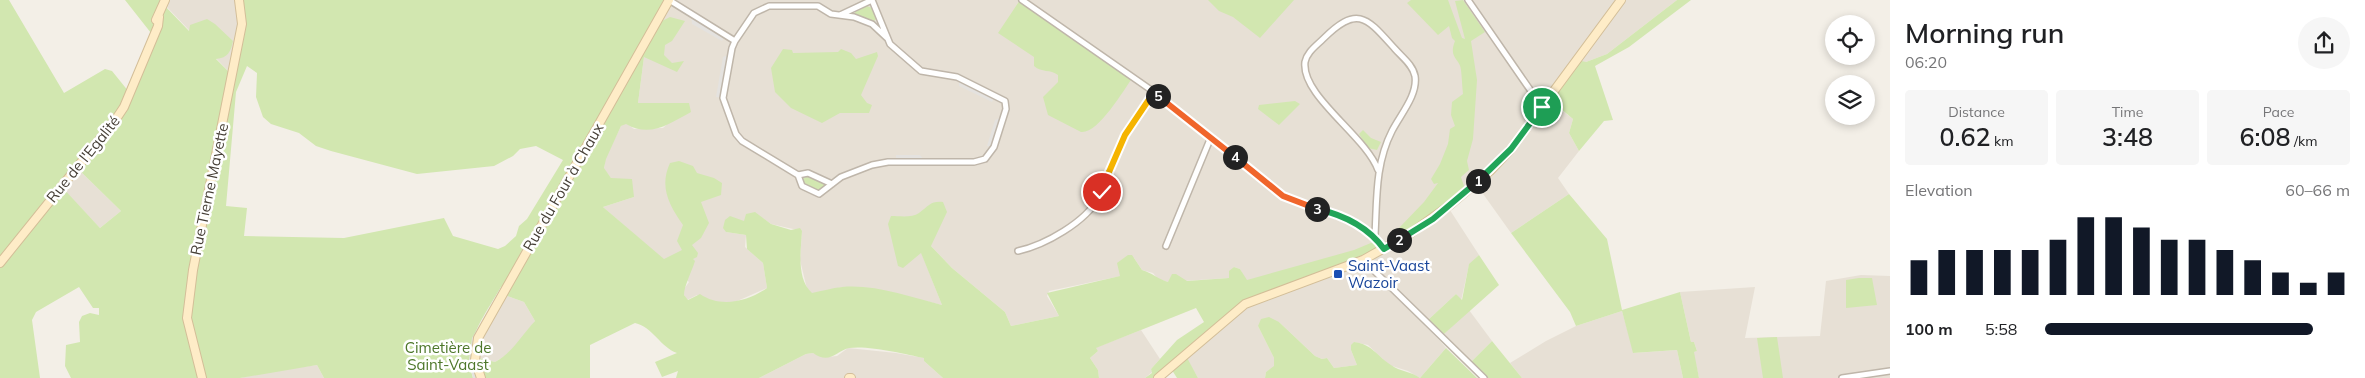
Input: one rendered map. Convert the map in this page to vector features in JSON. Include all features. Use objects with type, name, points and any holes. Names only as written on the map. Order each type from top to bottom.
[{"type":"street","name":"Rue de l'Egalité","points":[[0,262],[124,107],[148,46],[154,24],[159,17],[165,0]]},
{"type":"street","name":"Rue Tierne Mayette","points":[[202,378],[188,329],[187,310],[193,270],[242,24],[239,0]]},
{"type":"street","points":[[669,0],[735,41]]},
{"type":"street","name":"Rue du Four à Chaux","points":[[481,378],[475,360],[478,338],[669,0]]},
{"type":"street","points":[[840,15],[872,0],[887,38]]},
{"type":"street","points":[[1022,0],[1154,92],[1283,196],[1301,204],[1341,216],[1375,235],[1384,249]]},
{"type":"street","points":[[1468,0],[1542,107]]},
{"type":"street","points":[[1158,378],[1245,304],[1363,260],[1433,219],[1490,171],[1511,149],[1621,0]]},
{"type":"street","points":[[814,6],[840,15],[872,24],[887,38],[899,54],[921,71],[957,77],[1004,101],[1006,109],[993,151],[980,162],[877,164],[849,173],[822,193],[816,194],[802,186],[798,175],[742,140],[736,134],[723,101],[732,48],[754,13],[764,7],[814,6]]},
{"type":"street","points":[[1375,235],[1378,170],[1388,140],[1412,94],[1415,76],[1408,63],[1372,24],[1361,19],[1348,19],[1338,24],[1309,53],[1305,66],[1306,76],[1314,90],[1370,154],[1378,170]]},
{"type":"street","points":[[1018,251],[1034,248],[1058,234],[1092,208],[1102,192],[1125,135],[1154,92]]},
{"type":"street","points":[[1166,246],[1211,137]]},
{"type":"street","points":[[798,175],[808,173],[832,184]]},
{"type":"street","points":[[1363,260],[1484,378]]},
{"type":"street","points":[[1842,378],[1890,371]]},
{"type":"shaded area","points":[[165,0],[239,0],[241,7],[232,75],[164,4]]},
{"type":"shaded area","points":[[669,0],[1677,0],[1607,54],[1586,62],[1548,99],[1573,119],[1569,133],[1579,151],[1558,178],[1569,194],[1511,233],[1476,184],[1448,207],[1479,255],[1469,265],[1461,301],[1456,294],[1428,320],[1375,267],[1373,263],[1376,254],[1322,276],[1364,265],[1440,341],[1446,348],[1420,378],[1408,371],[1389,365],[1368,345],[1354,342],[1351,350],[1357,365],[1334,368],[1327,358],[1322,359],[1315,356],[1279,322],[1258,326],[1274,358],[1274,367],[1266,372],[1265,378],[1198,378],[1184,354],[1246,280],[1240,269],[1234,267],[1229,274],[1229,278],[1168,282],[1158,279],[1153,273],[1142,270],[1134,258],[1121,276],[1049,291],[1047,296],[1059,316],[1011,326],[1005,312],[952,268],[931,246],[921,252],[942,305],[875,289],[858,287],[842,287],[812,294],[807,289],[800,260],[802,231],[771,224],[755,213],[749,214],[745,221],[726,232],[746,235],[745,247],[763,263],[767,288],[735,302],[719,303],[697,295],[687,300],[684,295],[684,289],[689,282],[603,207],[634,197],[611,178],[604,169],[605,159],[621,126],[626,123],[634,129],[663,128],[689,103],[638,103],[644,57]]},
{"type":"shaded area","points":[[691,14],[725,35],[722,41],[692,24]]},
{"type":"shaded area","points":[[731,54],[723,98],[716,97],[723,57]]},
{"type":"shaded area","points":[[959,77],[995,96],[992,102],[959,86]]},
{"type":"shaded area","points":[[1004,116],[994,147],[987,146],[995,120]]},
{"type":"shaded area","points":[[896,155],[920,155],[926,162],[896,162]]},
{"type":"shaded area","points":[[76,167],[121,211],[100,228],[60,186]]},
{"type":"shaded area","points":[[1861,275],[1890,276],[1890,378],[1699,378],[1693,352],[1697,351],[1694,342],[1691,342],[1680,292],[1755,287],[1745,338],[1820,336],[1826,281]]},
{"type":"shaded area","points":[[507,285],[476,343],[481,378],[473,378],[469,361],[472,338],[501,287]]},
{"type":"shaded area","points":[[502,294],[524,302],[535,321],[511,352],[495,362],[479,358],[475,360],[475,347]]},
{"type":"shaded area","points":[[1469,310],[1492,341],[1471,362],[1444,334]]},
{"type":"shaded area","points":[[1622,311],[1634,353],[1677,350],[1683,378],[1522,378],[1510,363],[1546,341],[1576,326]]},
{"type":"shaded area","points":[[1141,330],[1160,359],[1151,369],[1152,372],[1145,378],[1099,378],[1098,370],[1090,358],[1098,351],[1095,348]]},
{"type":"shaded area","points":[[848,348],[924,358],[924,361],[943,378],[759,378],[806,354],[813,353],[827,357],[837,356]]},
{"type":"shaded area","points":[[317,365],[324,378],[240,378],[265,372]]},
{"type":"green space","name":"Cimetière de Saint-Vaast","points":[[0,0],[9,0],[64,93],[105,69],[112,71],[129,92],[158,18],[151,33],[125,0],[165,0],[164,5],[189,31],[190,25],[207,19],[215,24],[233,41],[228,53],[216,59],[232,75],[242,24],[239,0],[669,0],[671,2],[662,21],[670,17],[685,21],[672,41],[665,45],[664,55],[672,63],[684,61],[677,72],[644,57],[638,103],[689,103],[691,112],[667,125],[651,130],[643,130],[626,124],[621,126],[606,159],[604,168],[611,178],[632,179],[634,197],[603,207],[664,259],[682,250],[677,241],[683,225],[667,196],[665,180],[670,163],[679,161],[693,166],[697,173],[714,178],[722,183],[721,195],[701,202],[709,223],[701,238],[692,245],[698,253],[697,257],[693,259],[695,261],[684,291],[684,295],[688,300],[700,294],[716,301],[734,302],[751,297],[767,288],[763,263],[747,249],[746,235],[726,232],[723,228],[725,220],[730,216],[744,221],[746,214],[755,212],[771,224],[791,230],[800,228],[802,231],[802,272],[807,287],[812,293],[842,287],[867,287],[942,305],[921,253],[903,268],[898,266],[888,224],[891,216],[913,216],[932,203],[943,202],[947,212],[931,246],[952,268],[1005,312],[1011,326],[1059,316],[1047,293],[1120,276],[1117,263],[1128,255],[1132,255],[1142,270],[1168,282],[1172,274],[1176,274],[1187,281],[1229,278],[1229,271],[1234,267],[1240,269],[1247,280],[1354,250],[1378,240],[1384,249],[1257,298],[1185,354],[1198,378],[1177,378],[1170,367],[1158,378],[1145,378],[1152,373],[1151,369],[1177,340],[1204,322],[1196,308],[1096,348],[1098,351],[1090,358],[1098,370],[1099,378],[943,378],[924,361],[924,358],[886,350],[857,347],[849,348],[824,358],[813,353],[806,354],[759,378],[676,378],[678,371],[662,377],[655,362],[677,353],[647,329],[635,323],[590,345],[590,378],[481,378],[475,360],[479,358],[495,362],[512,349],[535,321],[524,302],[502,294],[501,287],[476,330],[472,342],[470,365],[473,378],[324,378],[317,365],[240,378],[71,378],[65,366],[66,345],[80,342],[79,322],[82,316],[90,313],[99,315],[99,308],[93,308],[79,287],[36,312],[32,320],[40,378],[0,378]],"holes":[[[247,66],[257,73],[256,97],[263,117],[271,124],[299,133],[316,146],[331,151],[417,174],[494,166],[513,156],[520,149],[536,146],[563,160],[527,219],[519,226],[516,236],[505,246],[498,249],[453,236],[444,218],[344,238],[244,236],[247,208],[226,206],[236,92]],[[76,167],[121,211],[100,228],[61,186]]]},
{"type":"green space","points":[[1020,0],[1133,77],[1110,110],[1088,131],[1081,132],[1048,115],[1043,97],[1058,82],[1058,75],[1034,66],[1034,57],[998,33]]},
{"type":"green space","points":[[1208,0],[1294,0],[1260,38],[1233,17],[1219,11]]},
{"type":"green space","points":[[1411,0],[1448,0],[1462,38],[1465,39],[1455,1],[1463,0],[1485,32],[1471,41],[1477,80],[1473,139],[1467,161],[1469,170],[1461,177],[1466,192],[1450,205],[1399,236],[1398,229],[1424,202],[1438,183],[1434,184],[1431,179],[1440,164],[1448,144],[1450,129],[1455,126],[1451,115],[1452,102],[1463,94],[1461,70],[1454,55],[1453,47],[1455,41],[1452,38],[1449,26],[1438,35],[1407,3]]},
{"type":"green space","points":[[1677,0],[1691,0],[1629,47],[1595,66],[1613,120],[1604,121],[1579,151],[1569,133],[1573,119],[1548,98],[1577,60],[1586,62],[1607,54]]},
{"type":"green space","points":[[867,6],[872,8],[876,19],[874,21],[855,15],[855,12]]},
{"type":"green space","points":[[783,49],[792,50],[793,53],[838,52],[841,49],[851,53],[856,59],[877,52],[878,56],[861,95],[867,103],[872,105],[869,113],[840,113],[822,123],[791,108],[775,92],[771,68]]},
{"type":"green space","points":[[1295,101],[1300,104],[1279,125],[1258,109],[1259,105]]},
{"type":"green space","points":[[1363,130],[1371,138],[1381,142],[1377,150],[1368,148],[1359,134]]},
{"type":"green space","points":[[809,176],[824,183],[825,187],[819,192],[804,184],[803,178]]},
{"type":"green space","points":[[1569,194],[1607,239],[1622,310],[1680,292],[1691,342],[1694,342],[1697,351],[1694,352],[1699,378],[1683,378],[1677,350],[1633,353],[1622,311],[1576,326],[1570,312],[1511,233]]},
{"type":"green space","points":[[1479,255],[1499,285],[1444,334],[1428,320],[1456,294],[1462,300],[1469,264]]},
{"type":"green space","points":[[1872,278],[1877,305],[1846,308],[1846,280]]},
{"type":"green space","points":[[1269,317],[1279,322],[1315,356],[1322,359],[1327,358],[1334,368],[1357,365],[1351,350],[1351,345],[1354,342],[1370,348],[1394,367],[1420,378],[1265,378],[1266,372],[1274,366],[1274,358],[1258,326],[1261,319]]},
{"type":"green space","points":[[1777,337],[1783,378],[1763,378],[1757,338]]},
{"type":"green space","points":[[1492,341],[1522,378],[1487,378],[1471,362]]},
{"type":"green space","points":[[1446,348],[1477,378],[1420,378]]},
{"type":"place","name":"Saint-Vaast Wazoir","points":[[1338,274]]},
{"type":"route","points":[[1102,192],[1121,142],[1154,92],[1283,196],[1350,220],[1375,235],[1384,249],[1433,219],[1490,171],[1511,149],[1542,107]]}]
